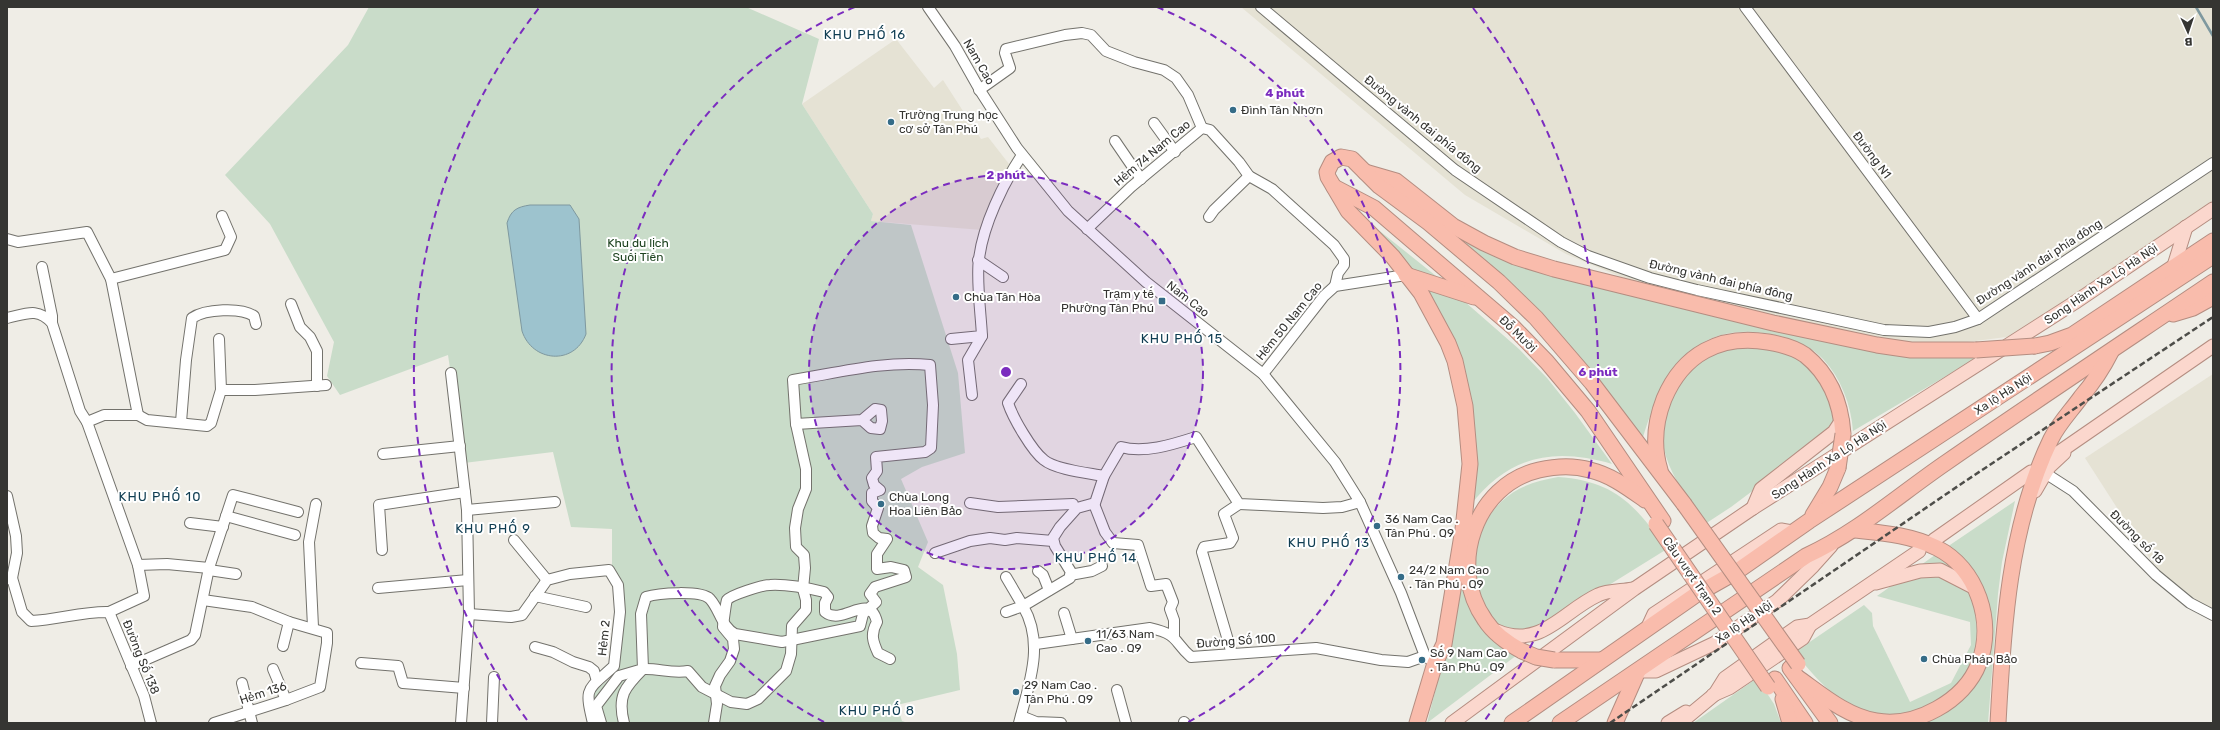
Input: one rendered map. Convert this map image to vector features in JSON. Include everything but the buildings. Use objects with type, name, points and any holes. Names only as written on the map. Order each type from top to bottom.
[{"type":"highway","name":"Đỗ Mười","points":[[1660,523],[1634,493],[1608,452],[1567,397],[1536,362],[1464,294],[1366,213],[1337,193],[1330,182],[1328,172],[1332,162],[1341,157],[1352,159],[1364,172],[1535,327],[1582,381],[1667,494],[1681,507]]},
{"type":"highway","points":[[1364,172],[1396,181],[1453,226],[1484,243],[1516,257],[1554,269],[1765,322],[1876,345],[1911,350],[1976,350],[2050,344],[2072,335],[2213,241]]},
{"type":"highway","name":"Đỗ Mười","points":[[1337,193],[1374,208],[1513,327],[1569,388],[1605,435],[1652,505],[1660,523]]},
{"type":"highway","points":[[1337,193],[1348,211],[1393,257],[1406,275],[1450,362],[1464,439],[1464,494],[1417,723]]},
{"type":"highway","name":"Đỗ Mười","points":[[1404,207],[1429,223],[1499,282],[1536,318],[1592,383],[1661,475],[1681,507]]},
{"type":"highway","name":"Xa lộ Hà Nội","points":[[1512,723],[1697,594],[1736,572],[1792,532],[2213,256]]},
{"type":"highway","points":[[1406,275],[1484,301]]},
{"type":"highway","name":"Xa lộ Hà Nội","points":[[1560,723],[1806,556],[1833,544],[1855,530],[1931,473],[2213,282]]},
{"type":"highway","points":[[2158,319],[2193,308],[2213,297]]},
{"type":"highway","points":[[1667,494],[1661,475],[1655,443],[1657,424],[1669,387],[1680,371],[1693,358],[1710,347],[1732,340],[1754,340],[1780,344],[1804,354],[1820,369],[1830,383],[1843,427],[1838,468],[1824,499],[1809,521]]},
{"type":"highway","points":[[1992,723],[2001,609],[2007,564],[2026,486],[2032,478],[2055,433],[2103,367],[2113,349]]},
{"type":"highway","points":[[1601,660],[1554,660],[1522,651],[1505,641],[1492,629],[1481,614],[1473,595],[1469,563],[1473,532],[1479,516],[1500,489],[1514,479],[1531,472],[1562,466],[1576,467],[1605,475],[1652,505]]},
{"type":"highway","points":[[1998,723],[2008,595],[2032,478]]},
{"type":"highway","points":[[1681,507],[1795,670],[1830,723]]},
{"type":"highway","name":"Cầu vượt Trạm 2","points":[[1660,523],[1774,685]]},
{"type":"highway","points":[[1795,670],[1818,692],[1854,714],[1877,721],[1901,722],[1914,719],[1938,708],[1967,683],[1979,663],[1984,637],[1982,607],[1975,588],[1963,568],[1938,548],[1905,535],[1855,530]]},
{"type":"highway","points":[[1615,723],[1638,671]]},
{"type":"highway","points":[[1774,685],[1790,720]]},
{"type":"highway","points":[[1774,685],[1805,723]]},
{"type":"main road","name":"Song Hành Xa Lộ Hà Nội","points":[[1452,723],[1634,589],[1753,508],[2074,303],[2213,209]]},
{"type":"main road","points":[[2173,269],[2186,227]]},
{"type":"main road","points":[[2055,456],[2213,346]]},
{"type":"main road","points":[[1753,508],[1762,489],[1834,432],[1843,427]]},
{"type":"main road","points":[[2027,504],[2049,467],[2086,434]]},
{"type":"main road","points":[[1934,540],[2032,478]]},
{"type":"main road","name":"Xa lộ Hà Nội","points":[[1638,671],[1656,671],[1726,635],[1777,601],[1833,544]]},
{"type":"main road","points":[[1680,723],[1715,694],[1725,678],[1797,627],[1810,625],[1919,551]]},
{"type":"main road","points":[[1870,584],[1930,570],[1940,570],[1975,588]]},
{"type":"main road","points":[[1492,629],[1508,636],[1530,637],[1599,594],[1634,589]]},
{"type":"main road","points":[[1668,723],[1715,694]]},
{"type":"street","name":"Nam Cao","points":[[928,7],[955,46],[979,90],[1022,155],[1068,211],[1146,282],[1263,374],[1335,462],[1360,502],[1430,660]]},
{"type":"street","name":"Đường vành đai phía đông","points":[[1261,7],[1455,170],[1561,242],[1588,256],[1650,278],[1697,290],[1884,330],[1929,332],[1955,327],[1978,319],[2213,163]]},
{"type":"street","name":"Đường N1","points":[[1745,7],[1978,319]]},
{"type":"street","points":[[979,90],[1010,68],[1005,53],[1006,49],[1064,35],[1082,33],[1091,35],[1106,51],[1134,62],[1164,70],[1176,78],[1188,95],[1202,128]]},
{"type":"street","points":[[1154,124],[1175,152]]},
{"type":"street","name":"Hẻm 74 Nam Cao","points":[[1087,229],[1141,179],[1202,128],[1210,130],[1239,162],[1248,176]]},
{"type":"street","points":[[1115,141],[1141,179]]},
{"type":"street","points":[[972,395],[968,360],[982,336],[978,260],[990,218],[1011,172],[1022,155]]},
{"type":"street","points":[[1209,217],[1214,210],[1248,176]]},
{"type":"street","name":"Hẻm 50 Nam Cao","points":[[1248,176],[1272,189],[1334,245],[1344,259],[1344,265],[1338,273],[1335,286]]},
{"type":"street","points":[[111,279],[225,250],[231,237],[222,216]]},
{"type":"street","points":[[7,239],[18,242],[87,232],[111,279],[138,415]]},
{"type":"street","points":[[978,260],[1003,277]]},
{"type":"street","points":[[42,267],[52,316],[52,323],[80,411],[87,422],[138,565],[144,596],[109,612]]},
{"type":"street","name":"Hẻm 50 Nam Cao","points":[[1263,374],[1324,296],[1335,286],[1406,275]]},
{"type":"street","points":[[221,390],[255,390],[321,386],[317,351],[310,337],[300,327],[291,304]]},
{"type":"street","points":[[181,422],[186,360],[192,318],[217,311],[237,310],[244,311],[254,316],[256,324]]},
{"type":"street","points":[[7,318],[37,312],[45,316],[52,323]]},
{"type":"street","points":[[951,339],[982,336]]},
{"type":"street","points":[[87,422],[104,415],[138,415],[147,420],[210,424],[221,390],[219,339]]},
{"type":"street","points":[[601,723],[596,706],[619,676],[643,669],[655,668],[677,673],[688,671],[702,687],[716,695],[731,702],[747,704],[758,699],[786,671],[791,654],[791,640],[792,626],[806,610],[806,600],[803,589],[805,568],[804,555],[796,547],[795,528],[798,509],[806,489],[806,469],[796,424],[793,380],[871,368],[916,363],[930,365],[933,406],[932,448],[925,452],[876,457],[877,471],[872,478],[874,484],[880,490],[872,493],[872,501],[878,508],[872,526],[873,533],[879,538],[887,539],[877,554],[877,569],[891,568],[904,570],[906,577],[875,587],[870,594],[876,602],[863,614],[860,626],[853,629],[791,640],[782,642],[735,634],[722,622]]},
{"type":"street","points":[[451,373],[467,510],[468,614],[461,723]]},
{"type":"street","points":[[1021,384],[1008,403],[1016,421],[1044,461],[1073,470],[1104,476]]},
{"type":"street","points":[[796,424],[862,420]]},
{"type":"street","points":[[1036,644],[1150,628],[1165,631],[1174,636],[1174,620],[1170,609],[1173,602],[1166,584],[1151,586],[1138,545],[1113,543],[1105,532],[1094,504],[1104,476],[1121,447],[1130,450],[1153,447],[1196,437],[1239,504]]},
{"type":"street","points":[[383,454],[460,446]]},
{"type":"street","name":"Đường số 18","points":[[2045,473],[2073,491],[2156,575],[2182,596],[2213,615]]},
{"type":"street","points":[[382,550],[379,505],[465,492]]},
{"type":"street","points":[[131,666],[191,640],[195,635],[209,569],[233,495],[298,512]]},
{"type":"street","points":[[7,496],[16,536],[17,553],[9,579]]},
{"type":"street","points":[[467,510],[555,502]]},
{"type":"street","points":[[1232,654],[1202,552],[1204,547],[1230,543],[1233,538],[1224,514],[1239,504],[1323,508],[1342,507],[1360,502]]},
{"type":"street","points":[[970,503],[1005,507],[1025,504],[1075,506],[1094,504]]},
{"type":"street","points":[[202,600],[252,607],[289,622],[313,627],[308,542],[316,504]]},
{"type":"street","points":[[1006,612],[1023,606],[1070,578],[1071,572],[1053,541],[1060,527],[1075,506]]},
{"type":"street","points":[[226,516],[295,535]]},
{"type":"street","points":[[190,523],[223,527]]},
{"type":"street","points":[[935,553],[970,541],[990,538],[1005,540],[1017,538],[1053,541]]},
{"type":"street","points":[[468,614],[511,617],[522,615],[547,580],[514,540]]},
{"type":"street","points":[[138,565],[167,564],[236,574]]},
{"type":"street","points":[[1070,575],[1092,571],[1102,566]]},
{"type":"street","name":"Hẻm 2","points":[[547,580],[570,574],[609,570],[618,585],[620,612],[614,666],[590,687],[587,697],[593,723]]},
{"type":"street","points":[[1038,571],[1043,575],[1049,590]]},
{"type":"street","points":[[1006,577],[1030,618],[1036,644],[1033,671],[1020,719],[1036,722],[1061,723]]},
{"type":"street","name":"Đường Số 138","points":[[9,579],[22,612],[32,621],[48,620],[92,612],[109,612],[144,696],[151,723]]},
{"type":"street","points":[[378,588],[468,580]]},
{"type":"street","points":[[722,622],[725,617],[725,604],[728,599],[737,594],[770,585],[798,586],[803,589],[824,592],[828,597],[825,603],[825,612],[829,616],[838,616],[859,609],[870,609],[875,614],[877,622],[873,630],[872,641],[878,653],[890,659]]},
{"type":"street","points":[[624,723],[623,692],[628,683],[643,669],[641,614],[646,597],[693,593],[704,595],[710,599],[725,631],[733,639],[734,648],[730,661],[720,675],[715,686],[716,695],[714,723]]},
{"type":"street","points":[[535,596],[586,607]]},
{"type":"street","points":[[1064,613],[1072,639]]},
{"type":"street","points":[[283,646],[289,622]]},
{"type":"street","name":"Hẻm 136","points":[[214,723],[227,721],[248,712],[320,687],[327,643],[327,633],[313,627]]},
{"type":"street","name":"Đường Số 100","points":[[1174,636],[1191,657],[1316,648],[1381,660],[1408,662],[1430,660]]},
{"type":"street","points":[[535,647],[553,652],[573,662],[590,667],[594,671],[597,681]]},
{"type":"street","points":[[361,663],[398,666],[402,683],[464,688]]},
{"type":"street","points":[[273,669],[286,700]]},
{"type":"street","points":[[492,723],[494,677]]},
{"type":"street","points":[[242,683],[248,712],[252,723]]},
{"type":"street","points":[[1117,690],[1126,723]]},
{"type":"shaded area","points":[[1241,7],[2213,7],[2213,201],[2014,336],[1929,347],[1841,333],[1626,279],[1566,254],[1465,195]]},
{"type":"shaded area","name":"Trường Trung học cơ sở Tân Phú","points":[[896,39],[934,88],[943,80],[981,139],[988,137],[1009,164],[982,230],[871,221],[873,214],[802,104]]},
{"type":"shaded area","points":[[2213,374],[2213,607],[2209,608],[2190,599],[2157,570],[2085,458]]},
{"type":"green space","name":"Khu du lịch Suối Tiên","points":[[369,7],[746,7],[819,39],[802,104],[873,214],[871,221],[911,225],[958,373],[965,453],[922,467],[901,479],[928,542],[918,567],[943,585],[957,654],[960,690],[897,705],[902,721],[908,723],[595,723],[588,696],[617,673],[621,583],[612,565],[612,529],[571,527],[553,452],[464,463],[448,355],[340,395],[327,376],[334,342],[270,224],[225,175],[348,45]]},
{"type":"green space","points":[[1356,212],[1446,284],[1411,272]]},
{"type":"green space","points":[[1441,225],[1501,258],[1546,275],[1867,350],[1980,356],[1853,431],[1850,411],[1840,383],[1829,366],[1811,349],[1779,336],[1761,332],[1725,334],[1709,339],[1694,350],[1659,400],[1650,417],[1643,437],[1640,438]]},
{"type":"green space","points":[[1420,284],[1464,301],[1519,349],[1547,378],[1575,413],[1612,464],[1570,456],[1533,460],[1516,466],[1500,476],[1485,489],[1470,506],[1468,406]]},
{"type":"green space","points":[[1739,345],[1778,350],[1791,355],[1802,362],[1818,379],[1828,399],[1836,423],[1832,431],[1731,507],[1705,524],[1681,488],[1667,459],[1664,449],[1663,434],[1665,419],[1669,404],[1676,390],[1685,376],[1696,365],[1708,355],[1721,349]]},
{"type":"green space","points":[[1558,477],[1578,479],[1595,484],[1622,498],[1644,520],[1667,549],[1527,636],[1508,632],[1498,627],[1495,623],[1483,601],[1478,586],[1475,571],[1478,541],[1483,527],[1491,514],[1507,496],[1528,485],[1542,480]]},
{"type":"green space","points":[[2015,501],[2002,562],[1998,594],[1988,723],[1913,723],[1947,707],[1990,631],[1947,547]]},
{"type":"green space","points":[[1935,555],[1955,569],[1966,586],[1972,600],[1977,629],[1977,646],[1973,662],[1960,681],[1950,692],[1925,707],[1896,715],[1881,715],[1856,708],[1826,688],[1795,652],[1864,605],[1872,613],[1873,626],[1910,702],[1951,683],[1971,645],[1970,622],[1877,596]]},
{"type":"green space","points":[[1459,571],[1463,582],[1517,655],[1427,723],[1444,657]]},
{"type":"green space","points":[[1757,678],[1774,704],[1781,723],[1693,723]]},
{"type":"water","points":[[530,205],[570,205],[579,219],[586,334],[580,344],[572,351],[563,355],[553,356],[543,354],[527,341],[522,331],[507,223],[510,215],[515,210]]},
{"type":"waterway","points":[[2196,7],[2213,36]]},
{"type":"railway","points":[[1610,723],[1964,482],[2213,317]]},
{"type":"place","name":"Đình Tân Nhơn","points":[[1233,110]]},
{"type":"place","name":"Trường Trung học cơ sở Tân Phú","points":[[891,122]]},
{"type":"place","name":"Chùa Tân Hòa","points":[[956,297]]},
{"type":"place","name":"Trạm y tế Phường Tân Phú","points":[[1162,301]]},
{"type":"place","name":"Chùa Long Hoa Liên Bảo","points":[[881,504]]},
{"type":"place","name":"36 Nam Cao . Tân Phú . Q9","points":[[1377,526]]},
{"type":"place","name":"24/2 Nam Cao . Tân Phú . Q9","points":[[1401,577]]},
{"type":"place","name":"11/63 Nam Cao . Q9","points":[[1088,641]]},
{"type":"place","name":"Chùa Pháp Bảo","points":[[1924,659]]},
{"type":"place","name":"Số 9 Nam Cao . Tân Phú . Q9","points":[[1422,660]]},
{"type":"place","name":"29 Nam Cao . Tân Phú . Q9","points":[[1016,692]]},
{"type":"district","name":"KHU PHỐ 16","points":[[865,34]]},
{"type":"district","name":"KHU PHỐ 15","points":[[1182,338]]},
{"type":"district","name":"KHU PHỐ 10","points":[[160,496]]},
{"type":"district","name":"KHU PHỐ 9","points":[[493,528]]},
{"type":"district","name":"KHU PHỐ 13","points":[[1329,542]]},
{"type":"district","name":"KHU PHỐ 14","points":[[1096,557]]},
{"type":"district","name":"KHU PHỐ 8","points":[[877,710]]}]
